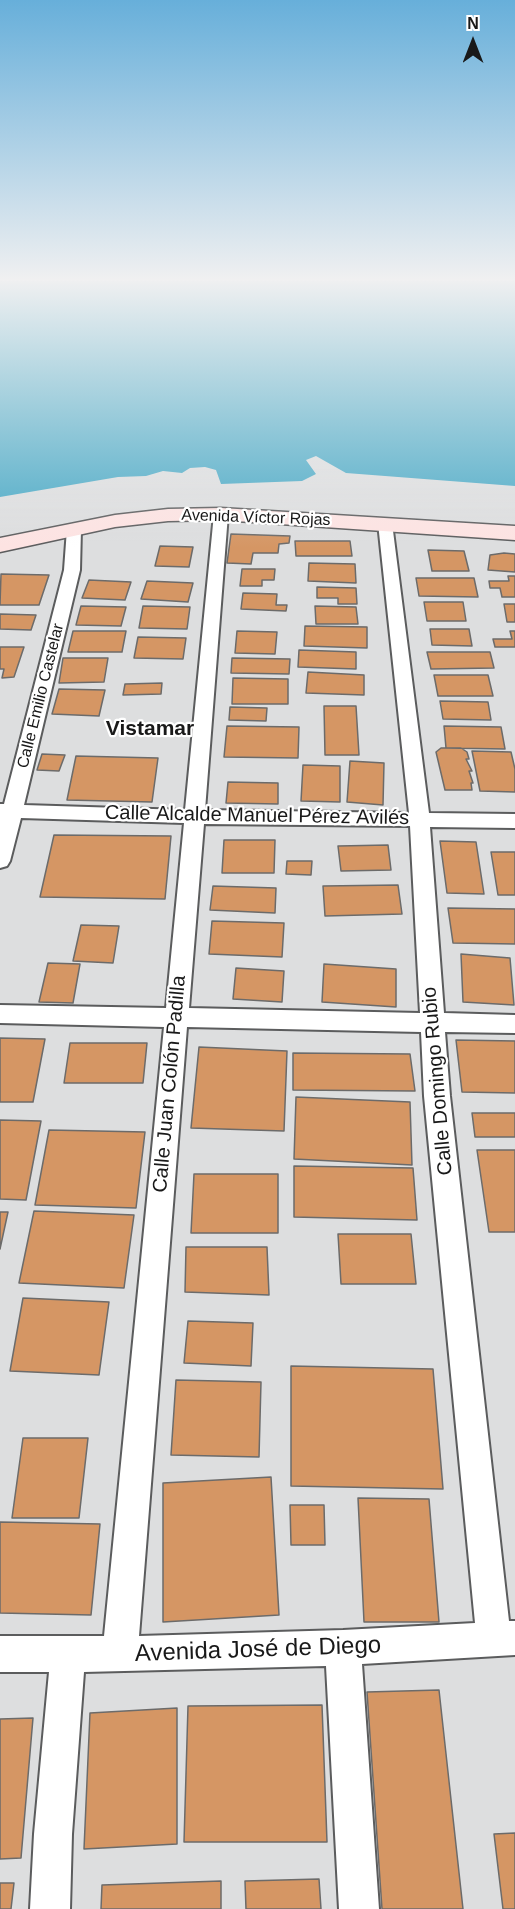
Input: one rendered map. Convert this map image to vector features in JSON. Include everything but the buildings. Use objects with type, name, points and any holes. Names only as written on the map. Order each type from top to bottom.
[{"type":"street","name":"Avenida Víctor Rojas","points":[[0,545],[115,520],[168,515],[221,514],[515,533]]},
{"type":"street","name":"Calle Juan Colón Padilla","points":[[120,1654],[175,1017],[196,817],[221,514]]},
{"type":"street","name":"Calle Domingo Rubio","points":[[385,523],[420,819],[437,1096],[505,1639]]},
{"type":"street","name":"Calle Emilio Castelar","points":[[0,861],[6,811],[72,570],[74,529]]},
{"type":"street","name":"Calle Alcalde Manuel Pérez Avilés","points":[[6,811],[196,817],[515,821]]},
{"type":"street","points":[[0,1014],[515,1024]]},
{"type":"street","name":"Avenida José de Diego","points":[[0,1654],[68,1655],[343,1648],[505,1639]]},
{"type":"street","points":[[343,1648],[359,1909]]},
{"type":"street","points":[[50,1909],[53,1834],[68,1655]]},
{"type":"water","points":[[0,370],[515,370],[515,486],[346,473],[316,456],[306,460],[316,474],[302,481],[221,484],[216,470],[205,467],[190,468],[182,473],[163,471],[146,476],[118,477],[0,497]]},
{"type":"district","name":"Vistamar","points":[[150,729]]}]
